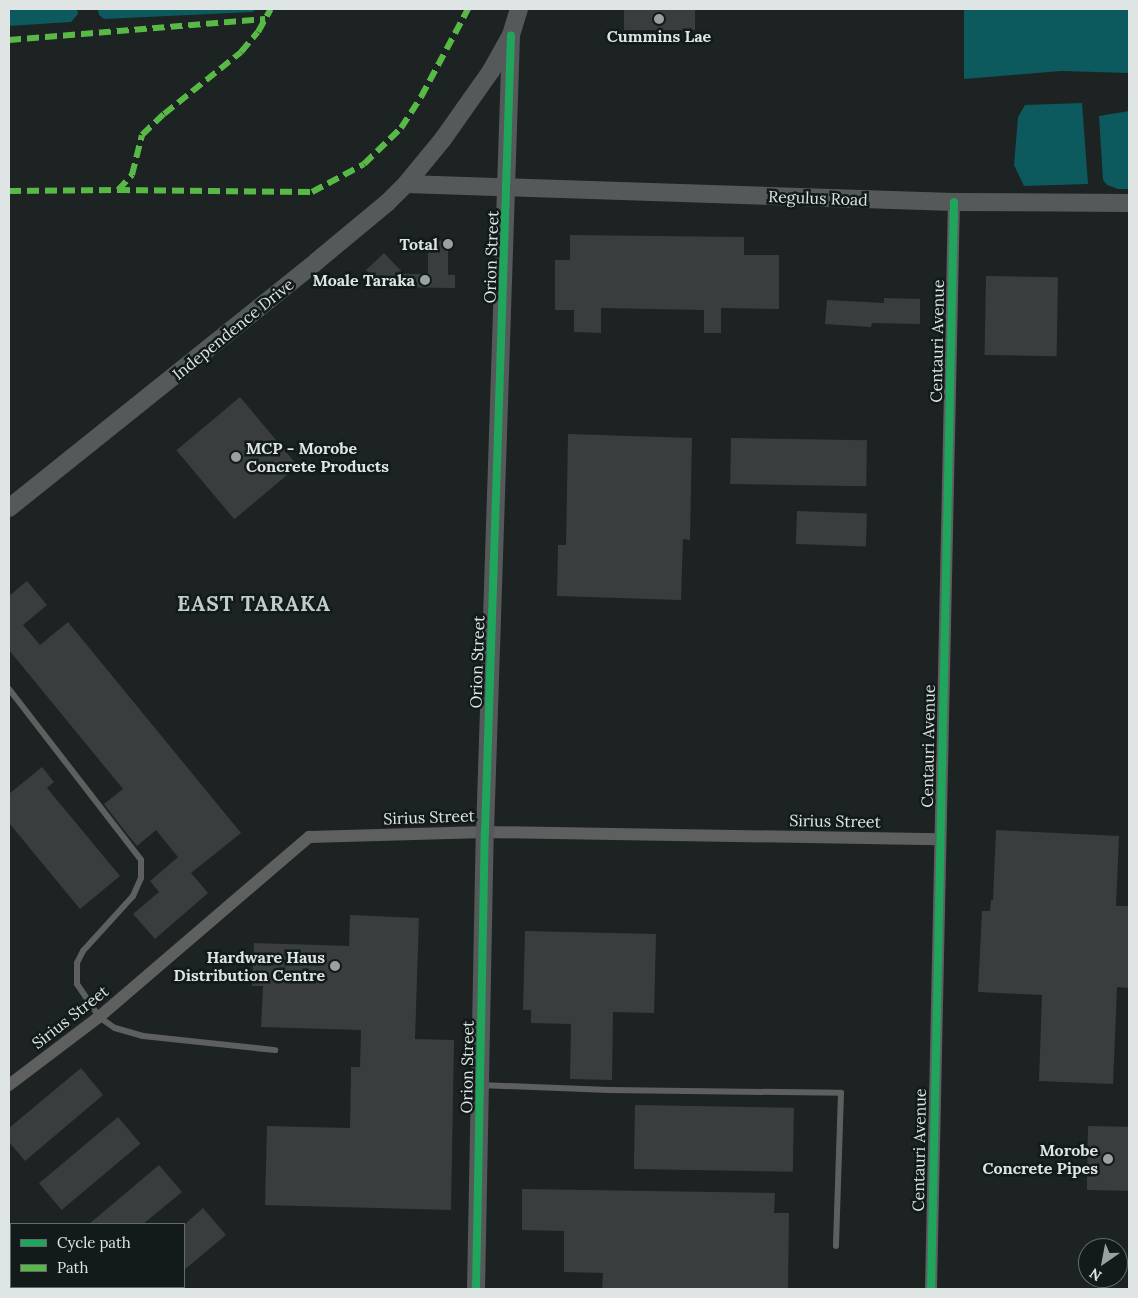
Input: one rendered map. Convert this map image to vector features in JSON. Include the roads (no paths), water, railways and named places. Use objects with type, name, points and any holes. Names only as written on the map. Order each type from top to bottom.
[{"type":"street","name":"Independence Drive","points":[[9,508],[362,225],[406,184],[475,95],[512,35],[518,9]]},
{"type":"street","name":"Orion Street","points":[[476,1289],[485,832],[512,35]]},
{"type":"street","name":"Regulus Road","points":[[406,184],[954,202],[1129,203]]},
{"type":"street","name":"Centauri Avenue","points":[[931,1289],[939,839],[954,202]]},
{"type":"street","name":"Sirius Street","points":[[9,1085],[99,1017],[309,837],[485,832],[939,839]]},
{"type":"lane","points":[[9,689],[141,860],[141,878],[133,896],[83,951],[77,963],[78,984],[99,1017],[115,1028],[143,1036],[275,1050]]},
{"type":"lane","points":[[480,1085],[608,1090],[841,1093],[836,1246]]},
{"type":"water","points":[[9,9],[77,9],[78,14],[71,22],[9,26]]},
{"type":"water","points":[[98,9],[255,9],[253,12],[104,19],[99,15]]},
{"type":"water","points":[[964,9],[1129,9],[1129,73],[1061,71],[964,79]]},
{"type":"water","points":[[1082,103],[1088,184],[1024,186],[1014,165],[1018,117],[1025,105]]},
{"type":"water","points":[[1129,111],[1129,189],[1118,189],[1107,185],[1103,180],[1099,116]]},
{"type":"place","name":"Cummins Lae","points":[[659,19]]},
{"type":"place","name":"Total","points":[[448,244]]},
{"type":"place","name":"Moale Taraka","points":[[425,280]]},
{"type":"place","name":"MCP - Morobe Concrete Products","points":[[236,457]]},
{"type":"place","name":"Hardware Haus Distribution Centre","points":[[335,966]]},
{"type":"place","name":"Morobe Concrete Pipes","points":[[1108,1159]]},
{"type":"district","name":"EAST TARAKA","points":[[254,604]]}]
